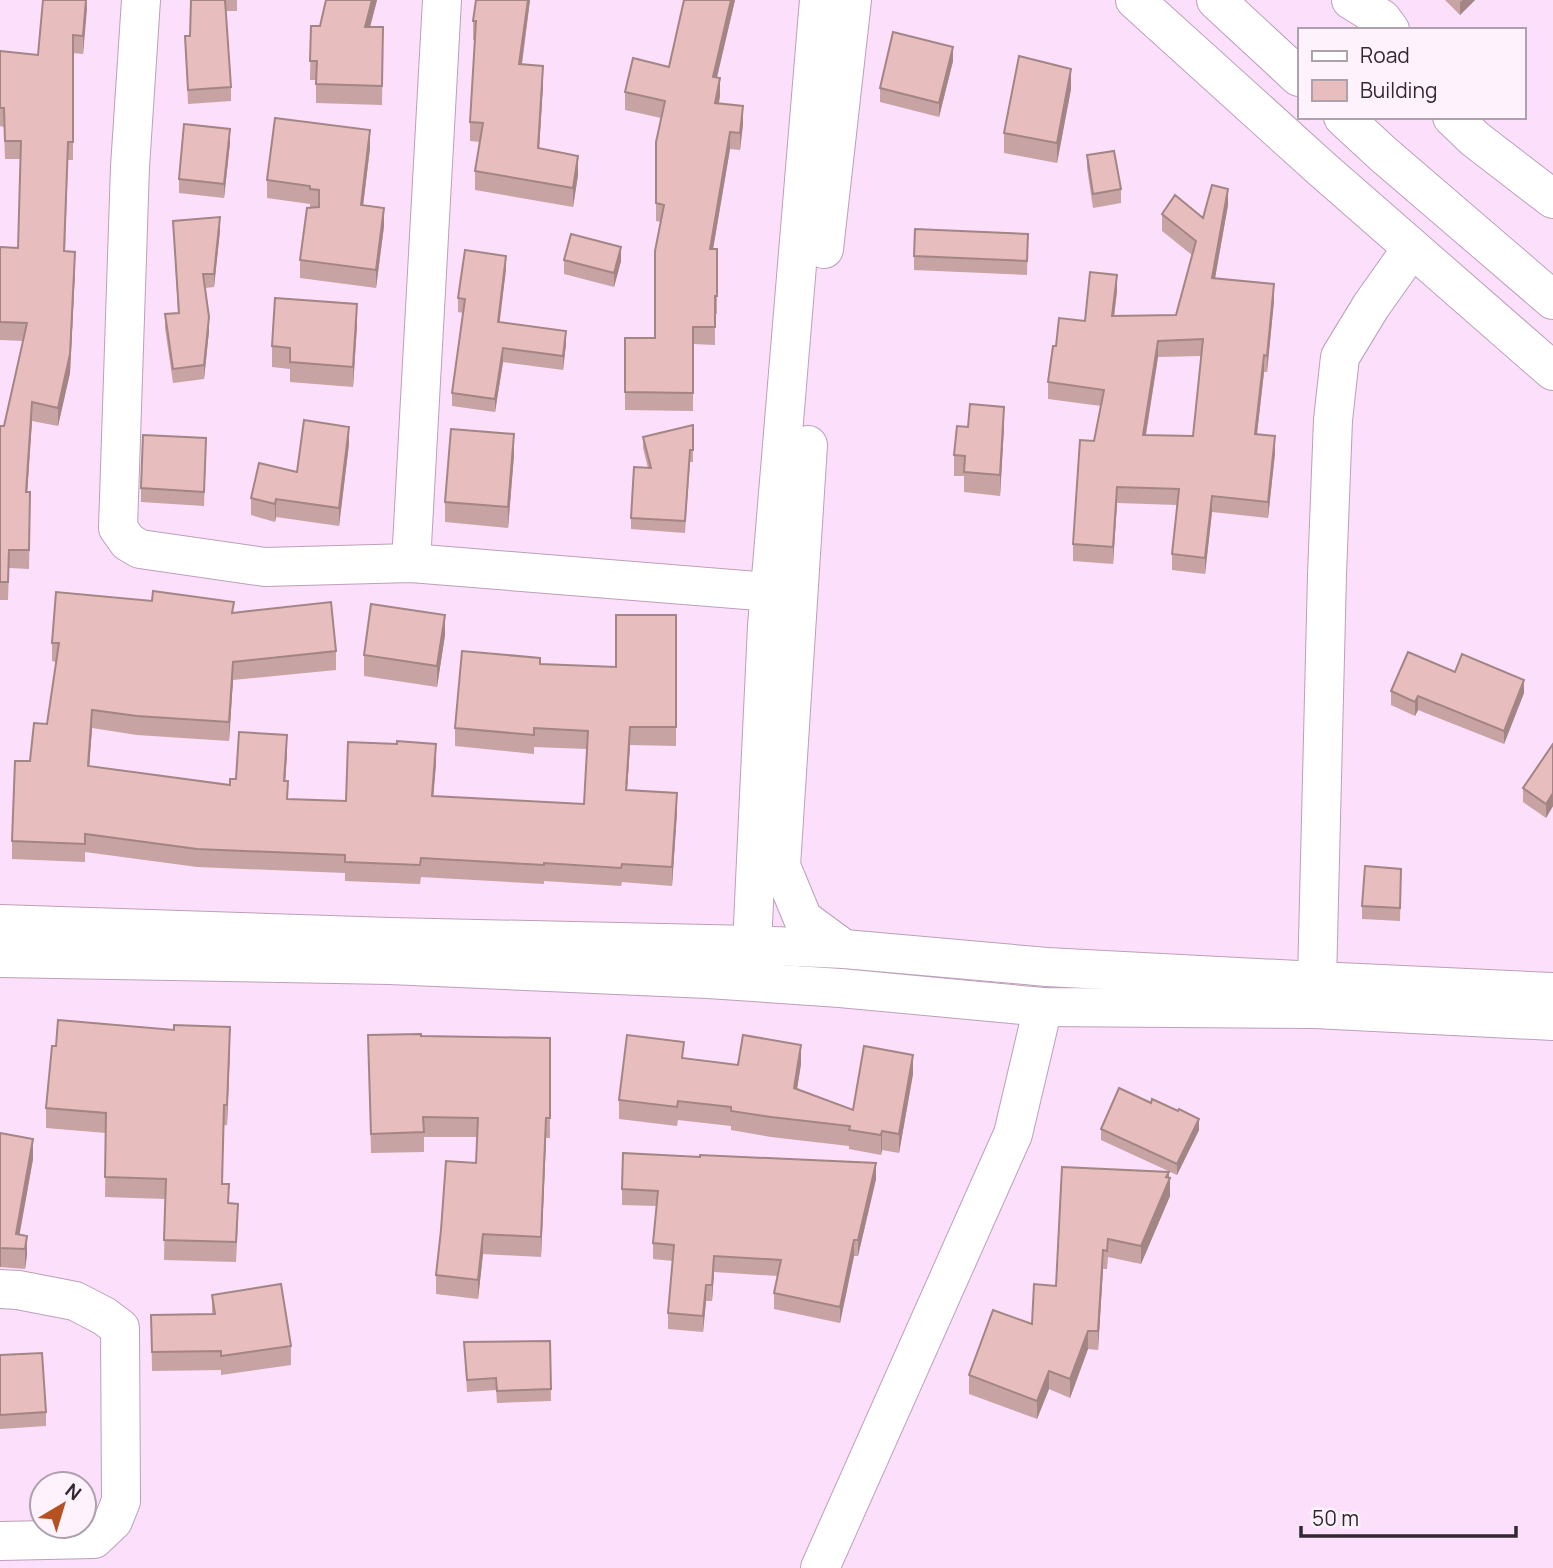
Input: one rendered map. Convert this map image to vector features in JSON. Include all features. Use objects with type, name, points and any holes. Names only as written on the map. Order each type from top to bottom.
[{"type":"main road","points":[[141,0],[130,167],[118,528],[128,541],[140,549],[265,567],[411,563],[770,592]]},
{"type":"main road","points":[[411,563],[442,0]]},
{"type":"main road","points":[[750,963],[766,640],[819,0]]},
{"type":"main road","points":[[844,949],[803,919],[781,866],[817,313],[852,0]]},
{"type":"main road","points":[[1135,0],[1553,371]]},
{"type":"main road","points":[[1216,0],[1298,76]]},
{"type":"main road","points":[[1351,0],[1382,19],[1389,28]]},
{"type":"main road","points":[[1345,119],[1382,154],[1553,300]]},
{"type":"main road","points":[[1454,119],[1475,139],[1553,199]]},
{"type":"main road","points":[[1317,981],[1327,575],[1334,420],[1340,357],[1371,306],[1412,248]]},
{"type":"main road","points":[[0,924],[390,937],[750,963],[840,988],[1043,1007],[1315,1009],[1553,1021]]},
{"type":"main road","points":[[0,958],[390,965],[750,963],[844,949],[1046,967],[1553,992]]},
{"type":"main road","points":[[820,1568],[1013,1134],[1043,1007]]},
{"type":"main road","points":[[0,1289],[75,1301],[120,1328],[121,1474],[121,1501],[113,1521],[94,1539],[0,1541]]},
{"type":"building","points":[[43,0],[86,0],[83,36],[73,35],[73,142],[68,142],[64,251],[75,252],[70,354],[58,408],[32,402],[26,492],[30,492],[29,550],[9,550],[8,582],[0,582],[0,426],[4,426],[27,323],[0,322],[0,247],[18,248],[21,141],[5,141],[4,108],[0,108],[0,51],[38,55]]},
{"type":"building","points":[[191,0],[225,0],[231,87],[188,90],[185,36],[190,36]]},
{"type":"building","points":[[326,0],[372,0],[365,27],[383,27],[382,86],[316,84],[317,61],[310,61],[311,26],[320,26]]},
{"type":"building","points":[[476,0],[528,0],[519,64],[543,66],[538,148],[578,156],[573,188],[475,171],[483,123],[470,122]]},
{"type":"building","points":[[684,0],[731,0],[713,77],[720,78],[715,103],[743,106],[740,133],[730,132],[710,249],[717,249],[715,327],[693,327],[693,393],[625,392],[625,338],[655,338],[655,251],[664,205],[656,203],[656,142],[665,101],[625,92],[633,58],[669,67]]},
{"type":"building","points":[[893,32],[953,47],[939,103],[880,88]]},
{"type":"building","points":[[1019,56],[1071,69],[1057,143],[1004,133]]},
{"type":"building","points":[[275,118],[370,130],[361,205],[384,208],[376,270],[300,260],[307,208],[319,207],[319,190],[310,189],[310,186],[267,180]]},
{"type":"building","points":[[184,124],[230,129],[224,184],[179,179]]},
{"type":"building","points":[[1114,151],[1121,189],[1093,194],[1087,155]]},
{"type":"building","points":[[1212,185],[1228,189],[1212,278],[1274,284],[1267,356],[1264,355],[1255,434],[1275,436],[1268,502],[1212,496],[1205,558],[1172,554],[1179,489],[1117,487],[1113,547],[1073,544],[1080,440],[1094,441],[1104,390],[1048,382],[1059,318],[1085,321],[1090,272],[1117,275],[1112,316],[1176,315],[1196,241],[1162,214],[1175,195],[1203,218]],"holes":[[[1203,339],[1193,436],[1143,435],[1158,341]]]},
{"type":"building","points":[[220,217],[214,274],[203,274],[209,317],[204,365],[173,369],[165,314],[179,313],[173,221]]},
{"type":"building","points":[[915,229],[1028,234],[1027,261],[914,256]]},
{"type":"building","points":[[571,234],[621,247],[614,273],[564,260]]},
{"type":"building","points":[[465,250],[506,256],[498,322],[566,331],[563,356],[503,348],[495,399],[452,393],[465,299],[458,298]]},
{"type":"building","points":[[275,298],[357,304],[353,367],[290,362],[290,348],[272,346]]},
{"type":"building","points":[[970,404],[1004,407],[1000,475],[964,472],[965,456],[954,455],[957,426],[968,427]]},
{"type":"building","points":[[304,420],[349,427],[339,508],[276,499],[275,504],[251,498],[259,463],[297,472]]},
{"type":"building","points":[[693,425],[685,521],[631,518],[634,467],[651,468],[643,437]]},
{"type":"building","points":[[451,429],[514,434],[508,507],[445,502]]},
{"type":"building","points":[[143,435],[206,438],[204,492],[141,488]]},
{"type":"building","points":[[153,591],[234,602],[232,613],[331,602],[336,651],[233,662],[229,722],[92,710],[88,766],[230,785],[230,779],[236,779],[239,732],[287,735],[284,781],[288,781],[287,799],[346,801],[348,742],[397,744],[397,741],[436,744],[432,796],[584,804],[588,731],[534,728],[534,735],[455,728],[462,651],[540,658],[540,664],[616,667],[616,615],[676,615],[676,727],[630,727],[626,790],[677,793],[672,867],[622,864],[621,868],[421,858],[420,865],[345,862],[345,855],[197,849],[85,834],[85,844],[12,841],[15,761],[30,761],[34,723],[47,724],[59,643],[52,643],[56,592],[152,601]]},
{"type":"building","points":[[371,604],[445,615],[437,666],[364,655]]},
{"type":"building","points":[[1408,652],[1455,672],[1462,654],[1524,680],[1504,731],[1418,696],[1415,702],[1391,691]]},
{"type":"building","points":[[1553,744],[1553,793],[1546,804],[1523,788]]},
{"type":"building","points":[[1365,866],[1401,869],[1400,908],[1362,906]]},
{"type":"building","points":[[58,1020],[174,1030],[174,1025],[230,1027],[222,1184],[229,1184],[228,1203],[238,1204],[236,1242],[164,1240],[166,1179],[105,1177],[106,1113],[46,1108],[52,1046],[56,1046]]},
{"type":"building","points":[[368,1035],[550,1038],[550,1118],[546,1118],[541,1237],[483,1234],[478,1280],[436,1275],[446,1161],[476,1163],[478,1118],[423,1117],[424,1132],[371,1134]]},
{"type":"building","points":[[627,1035],[684,1042],[682,1058],[738,1065],[743,1035],[801,1045],[794,1088],[853,1110],[864,1046],[913,1055],[899,1134],[882,1131],[881,1135],[849,1130],[850,1126],[731,1111],[731,1107],[678,1101],[677,1107],[619,1100]]},
{"type":"building","points":[[1119,1088],[1151,1103],[1152,1099],[1199,1119],[1177,1164],[1101,1129]]},
{"type":"building","points":[[0,1133],[33,1139],[16,1234],[27,1236],[25,1249],[0,1248]]},
{"type":"building","points":[[623,1153],[876,1163],[858,1240],[854,1240],[840,1307],[774,1293],[781,1260],[714,1256],[712,1285],[706,1285],[703,1316],[668,1313],[674,1245],[653,1243],[658,1191],[622,1189]]},
{"type":"building","points":[[1062,1167],[1169,1172],[1166,1177],[1170,1178],[1141,1246],[1108,1239],[1107,1251],[1103,1250],[1098,1331],[1088,1331],[1070,1379],[1049,1371],[1037,1401],[969,1375],[993,1310],[1032,1324],[1034,1284],[1056,1286]]},
{"type":"building","points":[[281,1284],[291,1346],[221,1356],[221,1351],[152,1352],[151,1315],[215,1314],[212,1295]]},
{"type":"building","points":[[550,1341],[551,1389],[497,1391],[496,1378],[467,1380],[464,1342]]},
{"type":"building","points":[[42,1353],[46,1412],[0,1415],[0,1355]]}]
